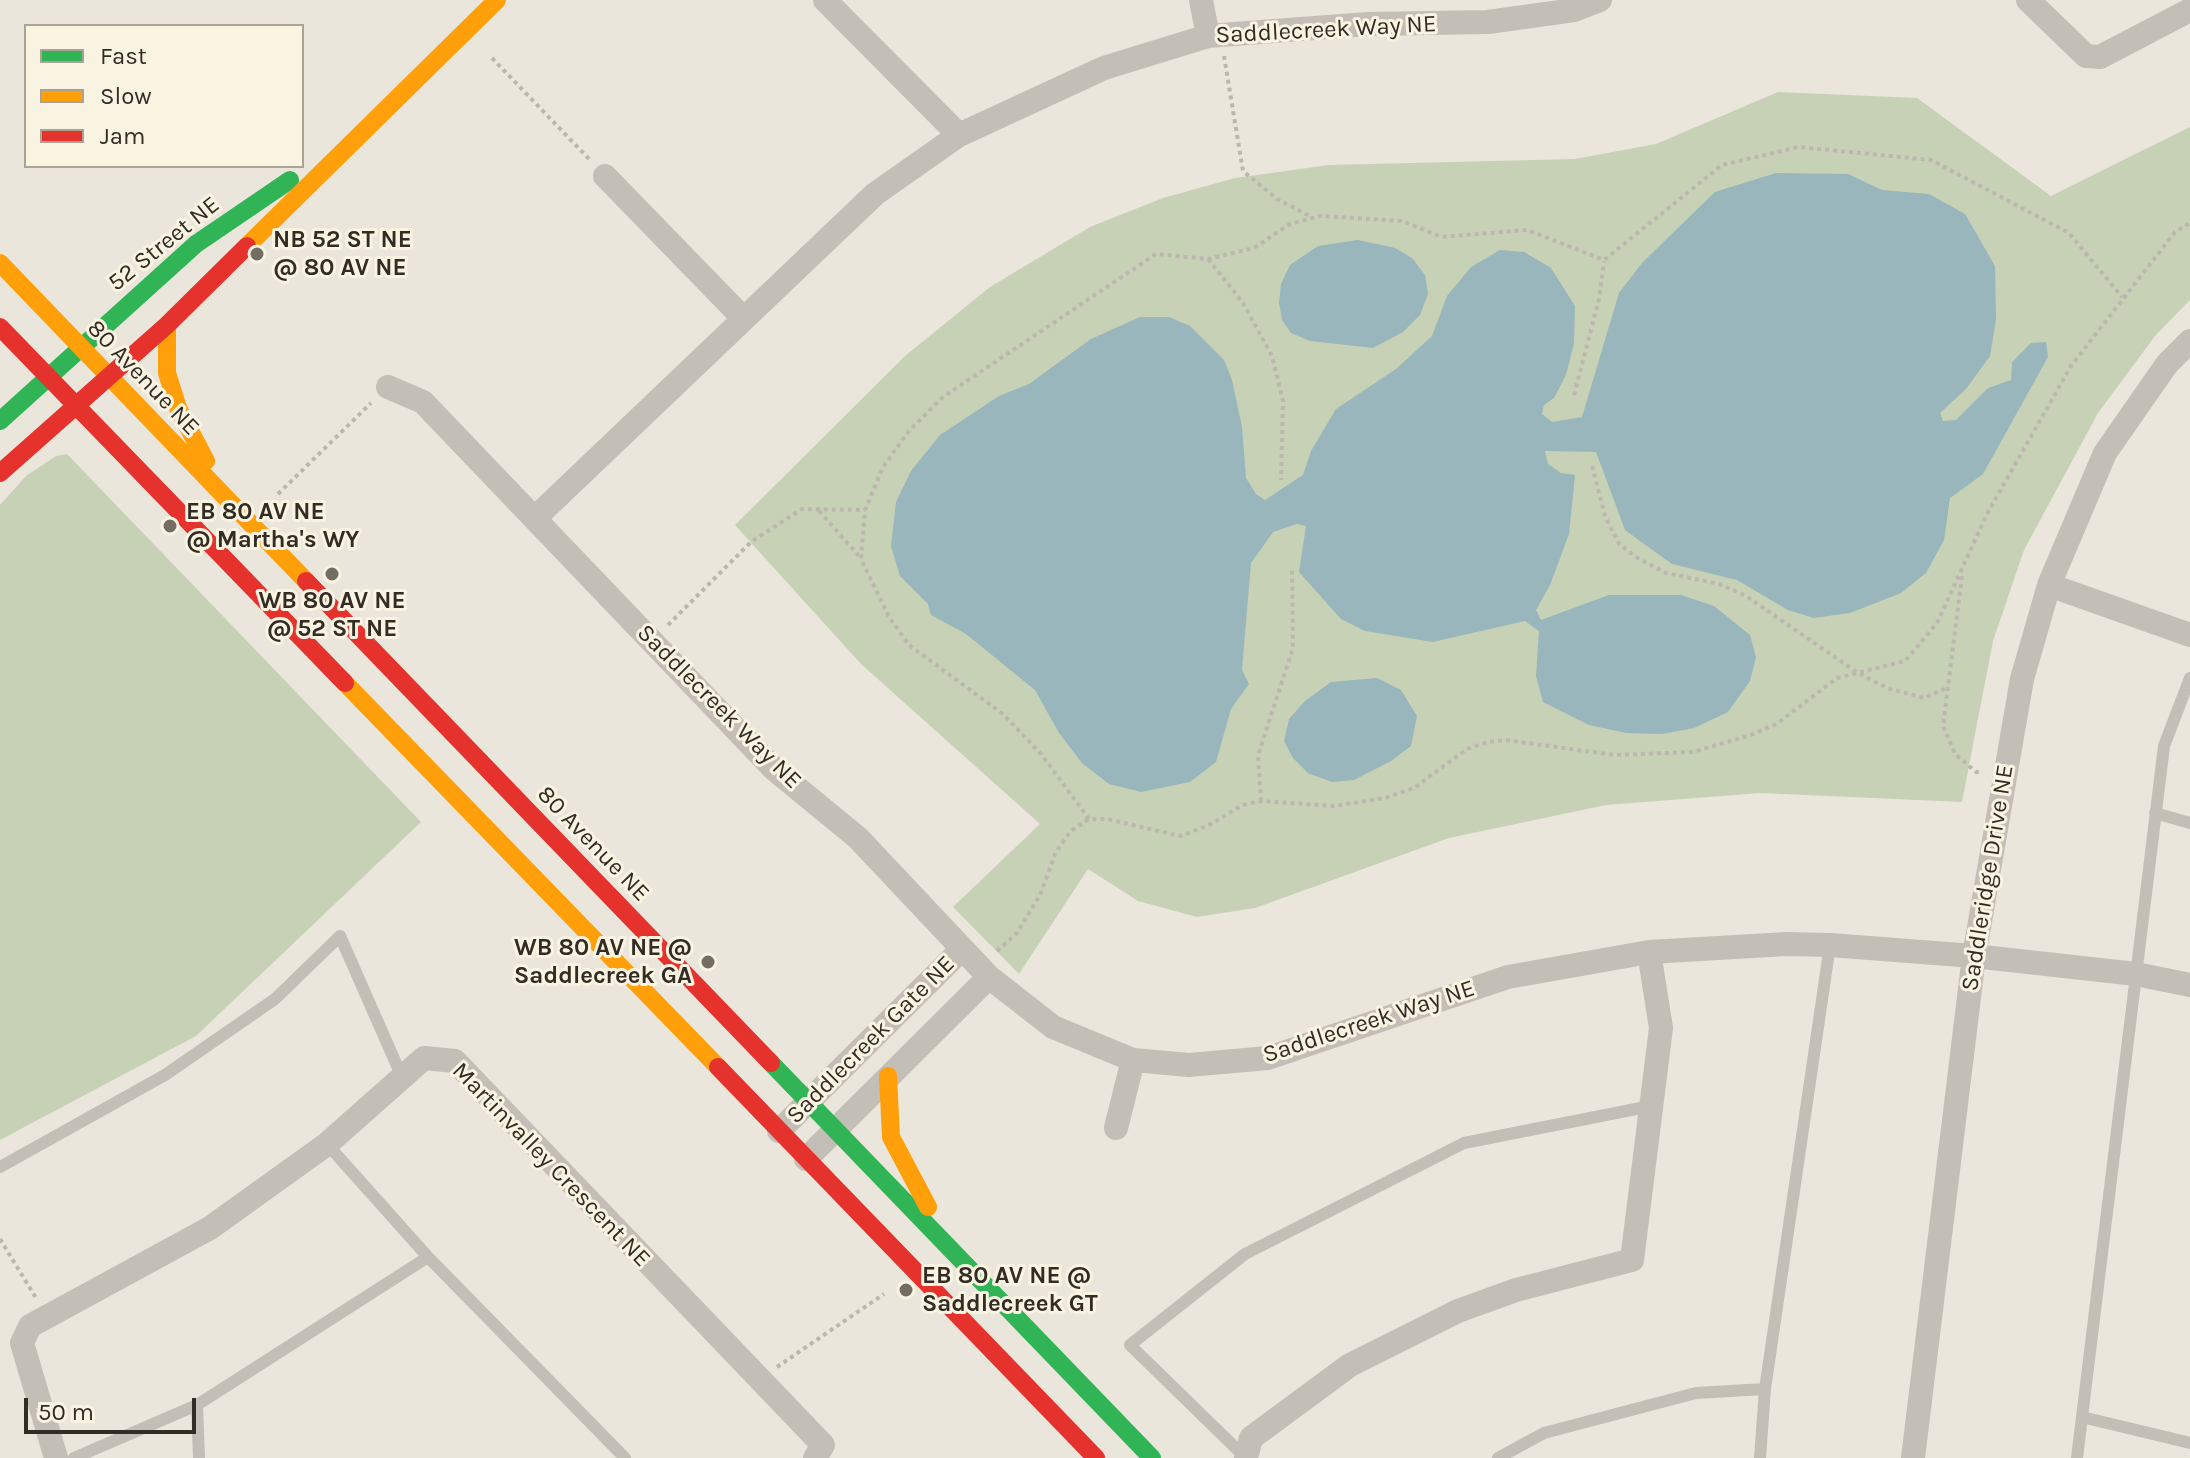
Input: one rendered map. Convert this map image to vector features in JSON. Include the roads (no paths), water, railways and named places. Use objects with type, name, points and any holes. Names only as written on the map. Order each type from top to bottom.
[{"type":"main road","name":"52 Street NE","points":[[0,473],[167,325],[497,0]]},
{"type":"main road","name":"52 Street NE","points":[[0,421],[196,244],[359,133]]},
{"type":"main road","name":"80 Avenue NE","points":[[0,263],[1152,1458]]},
{"type":"main road","points":[[167,325],[167,373],[178,408],[225,497]]},
{"type":"main road","points":[[0,327],[1096,1458]]},
{"type":"main road","points":[[888,1076],[891,1137],[909,1178],[964,1264]]},
{"type":"street","points":[[825,0],[959,135]]},
{"type":"street","points":[[1201,0],[1218,35]]},
{"type":"street","name":"Saddlecreek Way NE","points":[[1600,0],[1574,10],[1487,11],[1218,35],[1104,68],[959,135],[875,194],[535,518],[774,769],[858,838],[989,977],[1053,1027],[1133,1060],[1189,1065],[1268,1058],[1508,977],[1649,952],[1787,944],[1830,945],[1974,956],[2136,974],[2190,985]]},
{"type":"street","points":[[2028,0],[2086,56],[2100,57],[2190,10]]},
{"type":"street","points":[[605,176],[744,319]]},
{"type":"street","name":"Saddleridge Drive NE","points":[[1913,1458],[1974,956],[2022,679],[2049,585],[2105,453],[2167,364],[2190,341]]},
{"type":"street","points":[[388,387],[423,402],[535,518]]},
{"type":"street","points":[[2049,585],[2190,635]]},
{"type":"street","name":"Saddlecreek Gate NE","points":[[779,1131],[962,949]]},
{"type":"street","points":[[1246,1458],[1251,1438],[1350,1365],[1458,1311],[1516,1290],[1632,1260],[1661,1028],[1649,952]]},
{"type":"street","name":"Saddlecreek Gate NE","points":[[806,1159],[989,977]]},
{"type":"street","name":"Martinvalley Crescent NE","points":[[56,1458],[22,1343],[30,1326],[210,1228],[327,1144],[424,1058],[455,1061],[823,1445],[815,1458]]},
{"type":"street","points":[[1116,1128],[1133,1060]]},
{"type":"lane","points":[[2077,1458],[2164,746],[2190,678]]},
{"type":"lane","points":[[2155,813],[2190,823]]},
{"type":"lane","points":[[0,1167],[165,1075],[275,999],[340,936],[402,1077]]},
{"type":"lane","points":[[1760,1458],[1765,1389],[1830,945]]},
{"type":"lane","points":[[1246,1458],[1130,1345],[1245,1254],[1464,1143],[1651,1106]]},
{"type":"lane","points":[[327,1144],[428,1257],[625,1458]]},
{"type":"lane","points":[[74,1458],[197,1405],[428,1257]]},
{"type":"lane","points":[[1498,1458],[1544,1433],[1696,1393],[1765,1389]]},
{"type":"lane","points":[[197,1405],[199,1458]]},
{"type":"lane","points":[[2082,1417],[2190,1443]]},
{"type":"water","points":[[1776,173],[1848,174],[1882,190],[1929,194],[1965,214],[1995,266],[1996,319],[1990,356],[1966,389],[1940,413],[1943,421],[1956,420],[1988,388],[2011,380],[2012,362],[2031,343],[2046,342],[2048,357],[1983,474],[1950,498],[1944,540],[1926,573],[1901,593],[1850,613],[1814,618],[1788,610],[1737,580],[1672,564],[1625,530],[1596,452],[1545,451],[1548,464],[1561,473],[1575,475],[1569,534],[1550,585],[1536,610],[1541,620],[1609,595],[1681,595],[1714,606],[1750,635],[1756,657],[1750,681],[1728,712],[1694,728],[1662,734],[1626,733],[1589,725],[1543,702],[1536,676],[1539,631],[1525,621],[1433,642],[1365,631],[1341,619],[1299,572],[1306,526],[1297,524],[1273,532],[1251,563],[1242,670],[1249,684],[1231,709],[1216,762],[1190,782],[1141,792],[1109,784],[1082,763],[1059,733],[1035,690],[966,634],[931,615],[928,604],[900,576],[891,546],[896,502],[911,471],[940,435],[999,396],[1029,384],[1091,339],[1140,317],[1169,317],[1190,326],[1224,360],[1232,380],[1242,427],[1246,478],[1256,494],[1265,500],[1303,475],[1311,451],[1336,409],[1396,369],[1432,336],[1447,296],[1471,267],[1500,250],[1524,252],[1551,268],[1575,306],[1574,343],[1566,375],[1554,398],[1544,405],[1542,414],[1552,422],[1582,417],[1619,293],[1642,263],[1715,192]]},
{"type":"water","points":[[1358,240],[1395,248],[1412,258],[1425,275],[1428,294],[1420,315],[1403,332],[1373,348],[1310,341],[1291,333],[1282,320],[1279,303],[1281,284],[1290,265],[1318,246]]},
{"type":"water","points":[[1377,678],[1401,690],[1417,716],[1411,746],[1391,761],[1354,780],[1332,782],[1308,773],[1293,758],[1284,741],[1289,719],[1305,701],[1331,682]]},
{"type":"place","name":"NB 52 ST NE @ 80 AV NE","points":[[257,254]]},
{"type":"place","name":"EB 80 AV NE @ Martha's WY","points":[[170,526]]},
{"type":"place","name":"WB 80 AV NE @ 52 ST NE","points":[[332,574]]},
{"type":"place","name":"WB 80 AV NE @ Saddlecreek GA","points":[[708,962]]},
{"type":"place","name":"EB 80 AV NE @ Saddlecreek GT","points":[[906,1290]]}]
